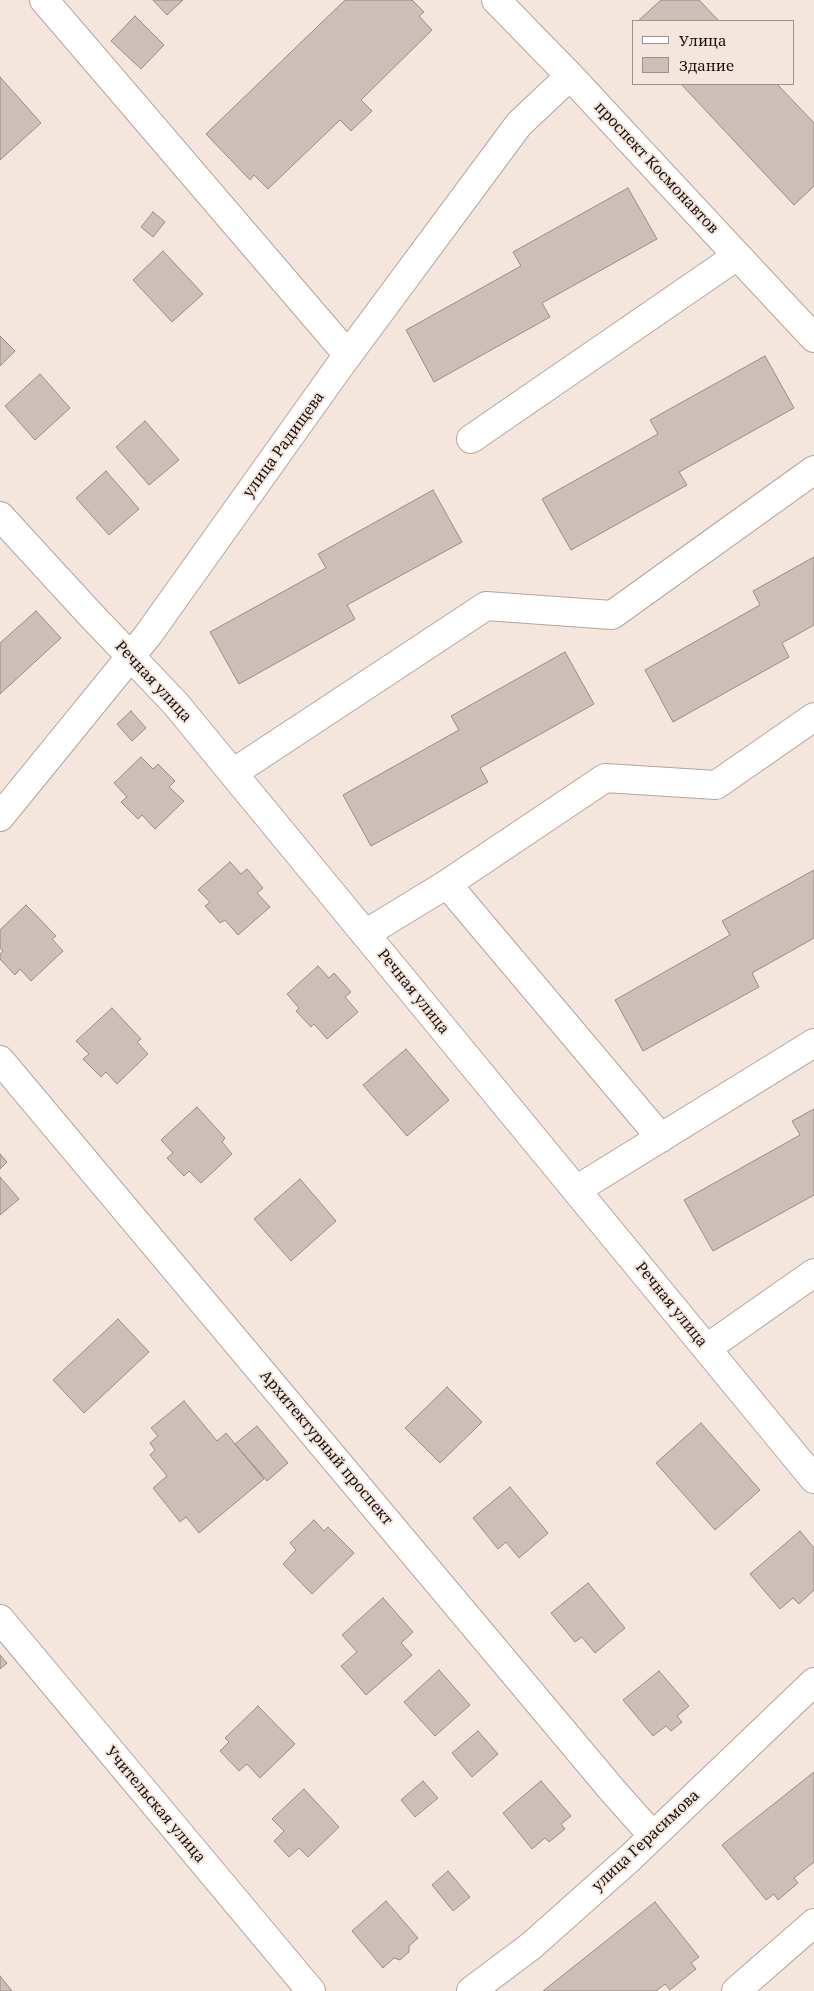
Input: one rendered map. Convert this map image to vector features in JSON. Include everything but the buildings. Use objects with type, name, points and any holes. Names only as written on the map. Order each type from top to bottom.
[{"type":"street","points":[[44,0],[348,355]]},
{"type":"street","name":"проспект Космонавтов","points":[[496,0],[570,76],[814,338]]},
{"type":"street","name":"улица Радищева","points":[[0,818],[131,658],[348,355],[519,124],[570,76]]},
{"type":"street","points":[[471,439],[737,256]]},
{"type":"street","points":[[233,773],[486,606],[612,615],[814,470]]},
{"type":"street","name":"Речная улица","points":[[0,516],[131,658],[175,702],[814,1478]]},
{"type":"street","points":[[365,934],[447,884],[606,778],[716,785],[814,717]]},
{"type":"street","points":[[447,884],[661,1138]]},
{"type":"street","points":[[576,1190],[814,1043]]},
{"type":"street","name":"Архитектурный проспект","points":[[0,1060],[613,1791],[653,1836]]},
{"type":"street","points":[[706,1348],[814,1273]]},
{"type":"street","name":"Учительская улица","points":[[0,1619],[311,1991]]},
{"type":"street","name":"улица Герасимова","points":[[471,1991],[531,1946],[653,1836],[814,1682]]},
{"type":"street","points":[[736,1991],[814,1923]]}]
